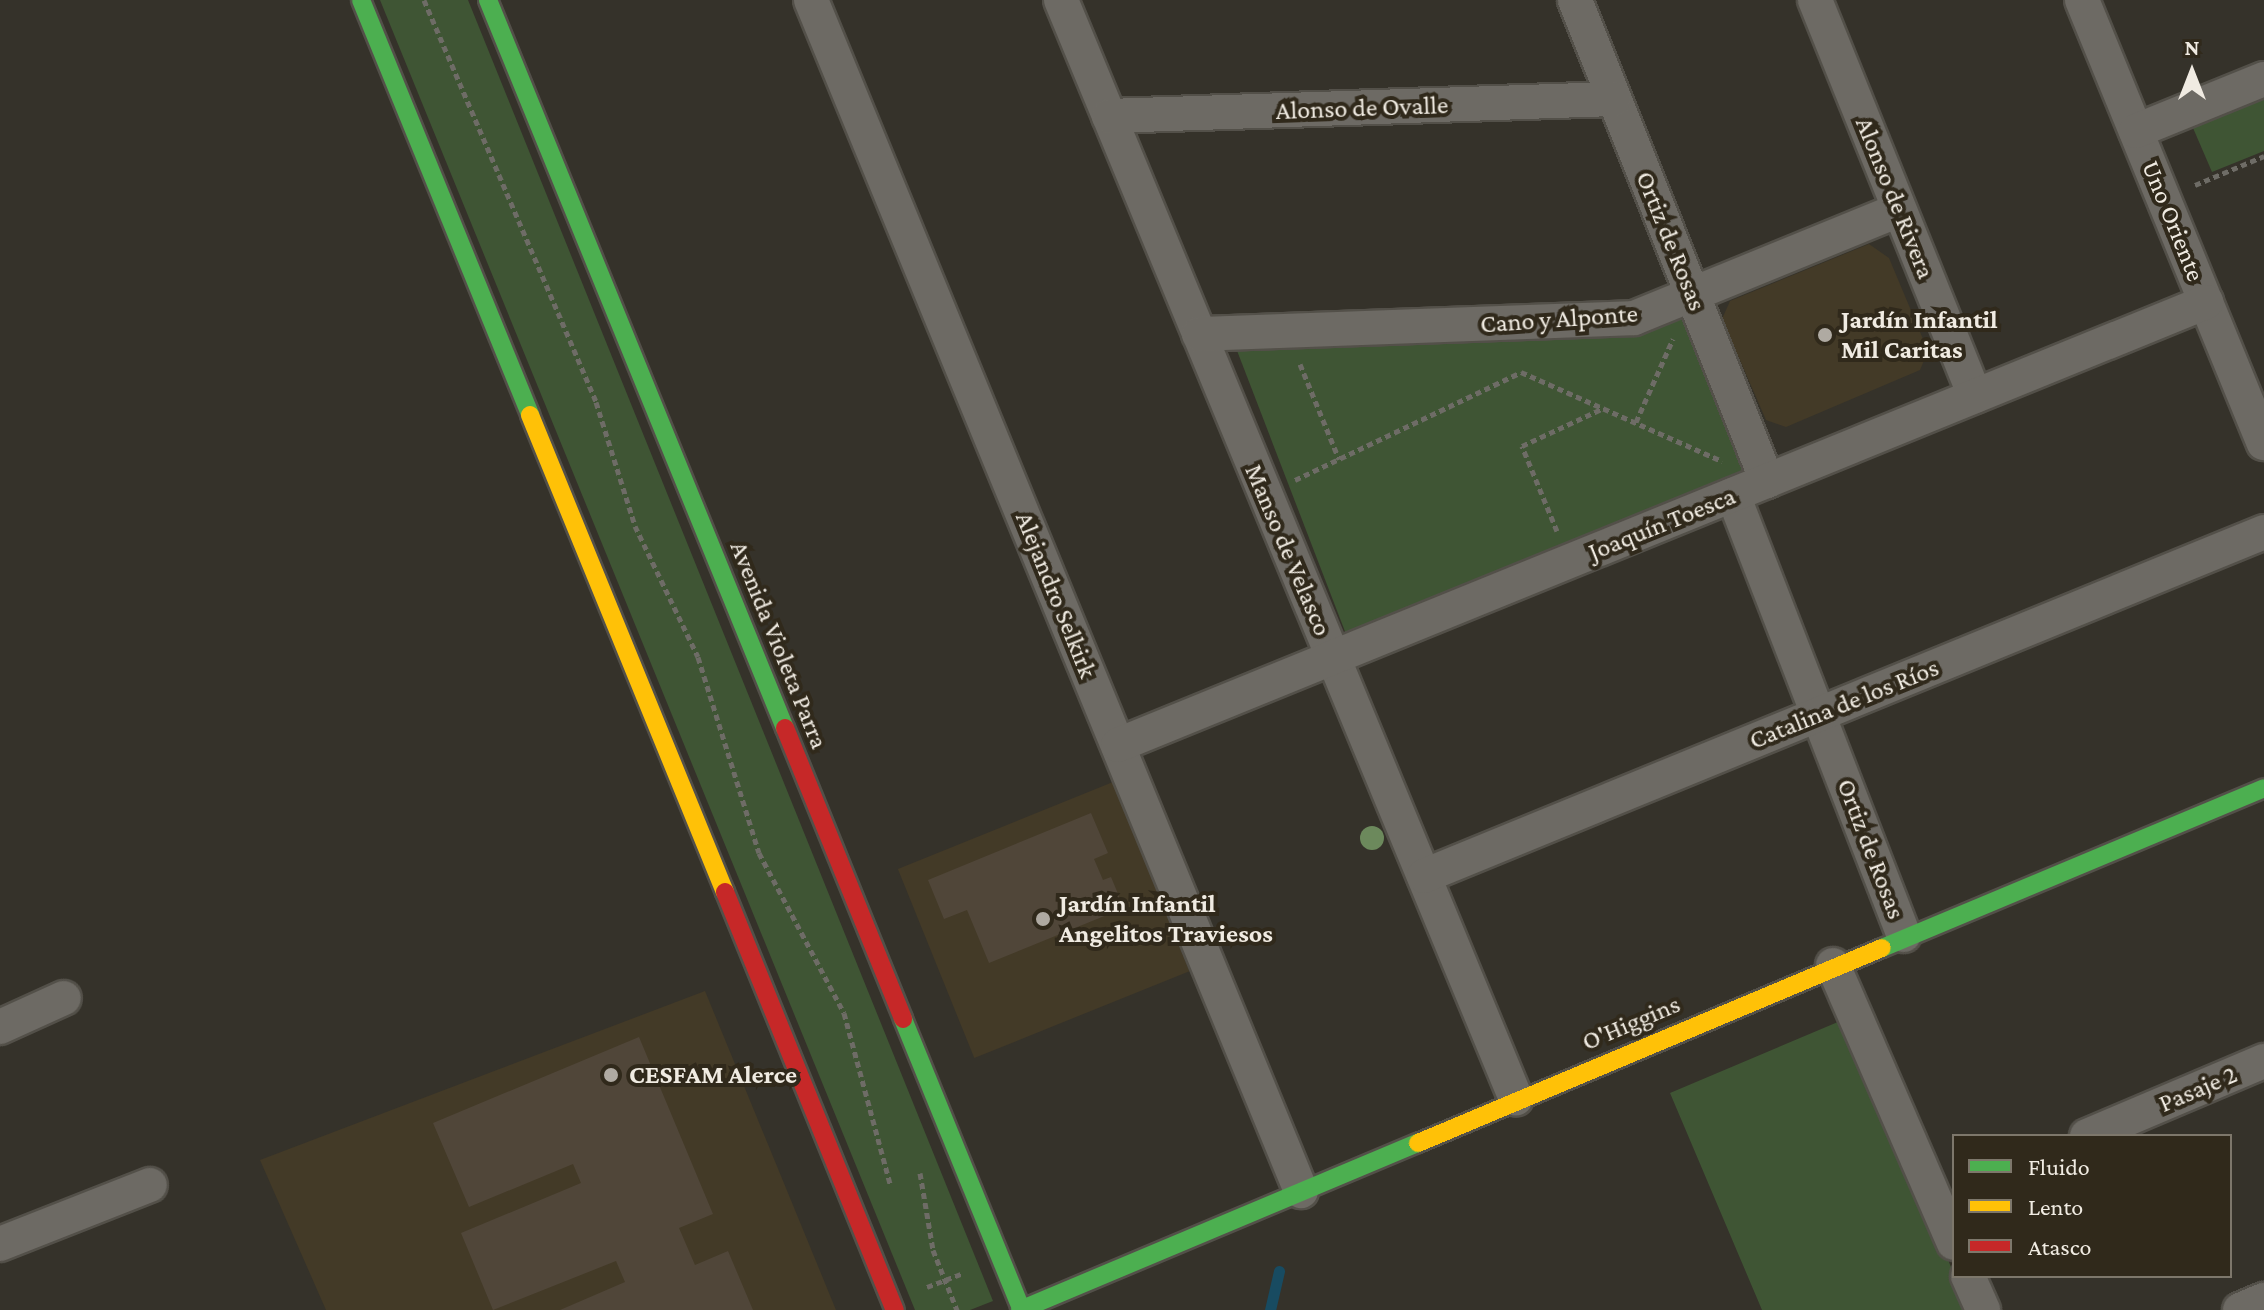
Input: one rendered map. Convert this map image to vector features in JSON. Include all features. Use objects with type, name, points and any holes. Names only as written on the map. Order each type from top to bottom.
[{"type":"main road","points":[[361,0],[893,1306]]},
{"type":"main road","name":"Avenida Violeta Parra","points":[[488,0],[1022,1310]]},
{"type":"main road","name":"O'Higgins","points":[[1022,1310],[1904,935],[2264,788]]},
{"type":"street","name":"Alejandro Selkirk","points":[[811,0],[1301,1191]]},
{"type":"street","name":"Manso de Velasco","points":[[1061,0],[1516,1099]]},
{"type":"street","name":"Ortiz de Rosas","points":[[1575,0],[1767,481]]},
{"type":"street","name":"Alonso de Rivera","points":[[1815,0],[1975,396]]},
{"type":"street","name":"Uno Oriente","points":[[2082,0],[2264,443]]},
{"type":"street","points":[[2136,131],[2264,79]]},
{"type":"street","name":"Alonso de Ovalle","points":[[1109,116],[1614,99]]},
{"type":"street","name":"Cano y Alponte","points":[[1199,334],[1619,320],[1693,296],[1899,210]]},
{"type":"street","name":"Joaquín Toesca","points":[[1118,745],[2206,302]]},
{"type":"street","name":"Ortiz de Rosas","points":[[1733,495],[1904,935]]},
{"type":"street","name":"Catalina de los Ríos","points":[[1424,876],[2264,532]]},
{"type":"street","points":[[1833,965],[1945,1196],[1952,1233]]},
{"type":"street","points":[[0,1027],[64,998]]},
{"type":"street","name":"Pasaje 2","points":[[2092,1134],[2264,1061]]},
{"type":"street","points":[[0,1244],[150,1185]]},
{"type":"street","points":[[1969,1278],[1983,1310]]},
{"type":"street","points":[[2240,1310],[2264,1300]]},
{"type":"path","points":[[424,0],[596,402],[635,526],[698,657],[759,853],[844,1013],[894,1198]]},
{"type":"path","points":[[2164,199],[2264,156]]},
{"type":"path","points":[[1636,422],[1693,296]]},
{"type":"path","points":[[1288,332],[1339,459]]},
{"type":"path","points":[[1266,495],[1518,373],[1767,481]]},
{"type":"path","points":[[1569,562],[1522,446],[1604,408]]},
{"type":"path","points":[[893,1306],[929,1286],[1000,1257]]},
{"type":"path","points":[[923,1274],[929,1286]]},
{"type":"shaded area","name":"Jardín Infantil Mil Caritas","points":[[1869,244],[1889,258],[1928,351],[1920,370],[1786,427],[1766,420],[1722,319],[1730,301]]},
{"type":"shaded area","name":"Jardín Infantil Angelitos Traviesos","points":[[1113,782],[1189,971],[974,1058],[898,869]]},
{"type":"shaded area","name":"CESFAM Alerce","points":[[705,991],[836,1310],[326,1310],[260,1160]]},
{"type":"green space","points":[[380,0],[468,0],[993,1301],[970,1310],[915,1310]]},
{"type":"green space","points":[[2264,90],[2264,151],[2212,172],[2190,121]]},
{"type":"green space","points":[[1685,312],[1748,468],[1346,634],[1236,348]]},
{"type":"green space","points":[[1845,1019],[1952,1268],[1952,1278],[1956,1278],[1970,1310],[1762,1310],[1670,1093]]},
{"type":"building","points":[[1091,813],[1108,853],[1094,859],[1103,880],[1111,877],[1124,908],[989,963],[967,910],[944,919],[928,880]]},
{"type":"building","points":[[639,1037],[713,1214],[679,1228],[695,1265],[728,1251],[753,1310],[560,1310],[625,1282],[616,1261],[493,1310],[461,1233],[581,1183],[573,1164],[469,1207],[433,1123]]},
{"type":"waterway","points":[[1270,1310],[1279,1271]]},
{"type":"traffic: fast","points":[[361,0],[530,415]]},
{"type":"traffic: fast","points":[[488,0],[785,728]]},
{"type":"traffic: fast","points":[[1882,948],[2264,788]]},
{"type":"traffic: fast","points":[[903,1019],[1022,1310]]},
{"type":"traffic: fast","points":[[1020,1310],[1418,1143]]},
{"type":"traffic: slow","points":[[530,415],[725,892]]},
{"type":"traffic: slow","points":[[1418,1143],[1882,948]]},
{"type":"traffic: jam","points":[[785,728],[903,1019]]},
{"type":"traffic: jam","points":[[725,892],[895,1310]]},
{"type":"place","name":"Jardín Infantil Mil Caritas","points":[[1825,335]]},
{"type":"place","name":"Jardín Infantil Angelitos Traviesos","points":[[1043,919]]},
{"type":"place","name":"CESFAM Alerce","points":[[611,1075]]}]
